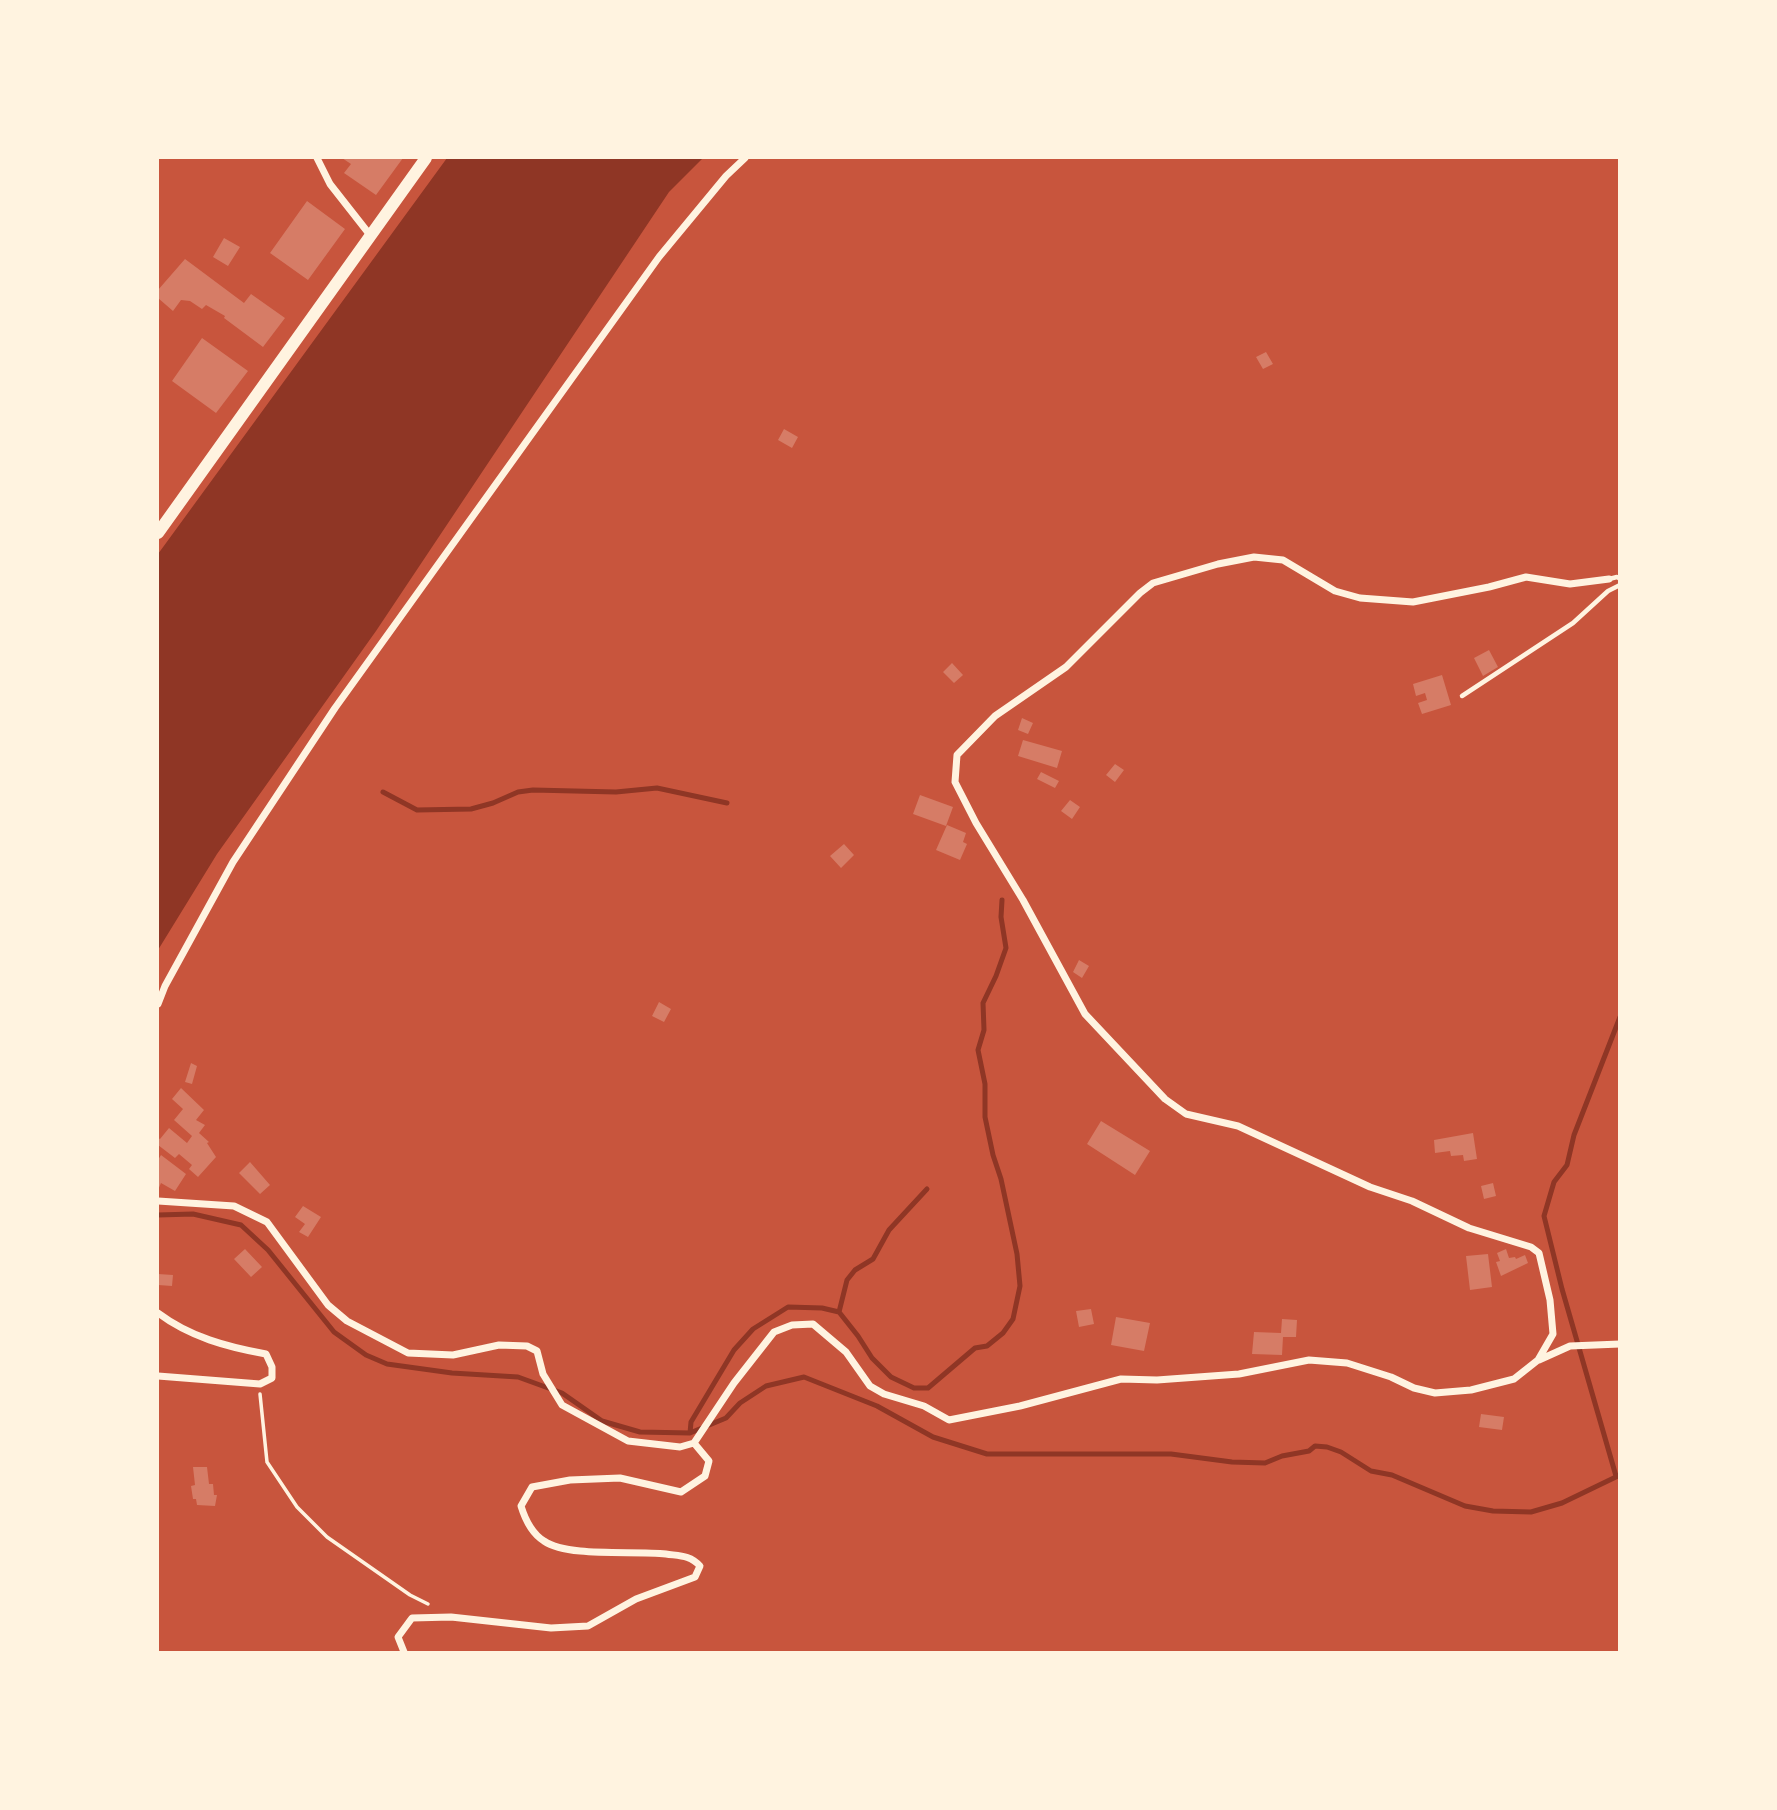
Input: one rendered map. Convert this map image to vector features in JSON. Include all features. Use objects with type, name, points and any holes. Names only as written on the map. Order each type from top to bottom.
[{"type":"main road","points":[[158,533],[426,158]]},
{"type":"street","points":[[317,158],[330,184],[370,235]]},
{"type":"street","points":[[158,1004],[165,986],[233,862],[335,708],[659,257],[726,176],[745,158]]},
{"type":"street","points":[[1538,1360],[1553,1334],[1550,1300],[1539,1253],[1531,1247],[1469,1228],[1412,1201],[1370,1187],[1238,1126],[1186,1114],[1165,1099],[1085,1014],[955,782],[957,754],[995,716],[1066,667],[1153,583],[1205,567],[1254,557],[1283,560],[1335,591],[1360,598],[1413,602],[1526,577],[1570,584],[1609,579]]},
{"type":"street","points":[[158,1201],[234,1206],[267,1222],[328,1305],[347,1321],[408,1353],[453,1354],[499,1345],[527,1346],[537,1351],[543,1374],[562,1405],[628,1441],[680,1447],[694,1443],[734,1383],[774,1332],[792,1325],[813,1324],[846,1352],[870,1386],[884,1394],[923,1406],[949,1420],[1020,1406],[1121,1379],[1157,1380],[1239,1374],[1309,1360],[1347,1363],[1435,1393],[1471,1390],[1514,1379],[1538,1360],[1570,1346],[1619,1344]]},
{"type":"street","points":[[158,1313],[178,1328],[228,1347],[266,1354],[272,1367],[272,1378],[260,1384],[158,1376]]},
{"type":"street","points":[[404,1653],[398,1637],[412,1618],[451,1617],[551,1628],[589,1626],[636,1599],[695,1577],[700,1566],[691,1557],[642,1551],[573,1552],[544,1541],[526,1522],[521,1506],[532,1487],[570,1479],[620,1478],[681,1492],[705,1476],[709,1461],[694,1443]]},
{"type":"lane","points":[[1462,696],[1573,623],[1619,582],[1617,577],[1609,579]]},
{"type":"path","points":[[260,1384],[267,1462],[297,1507],[327,1537],[410,1595],[451,1617]]},
{"type":"shaded area","points":[[447,158],[703,158],[669,192],[376,631],[217,854],[158,950],[158,554]]},
{"type":"building","points":[[342,158],[403,158],[376,195],[344,173],[351,164]]},
{"type":"building","points":[[307,201],[345,229],[308,280],[270,253]]},
{"type":"building","points":[[224,238],[240,247],[228,266],[213,257]]},
{"type":"building","points":[[185,259],[244,303],[251,294],[285,318],[263,347],[224,318],[225,316],[206,305],[202,309],[190,301],[181,300],[173,311],[158,298],[158,290]]},
{"type":"building","points":[[202,338],[248,371],[216,413],[172,381]]},
{"type":"building","points":[[1266,352],[1273,364],[1263,369],[1256,357]]},
{"type":"building","points":[[784,429],[798,437],[792,448],[778,440]]},
{"type":"building","points":[[1489,650],[1498,667],[1483,676],[1474,658]]},
{"type":"building","points":[[952,663],[963,675],[954,683],[943,672]]},
{"type":"building","points":[[1442,675],[1451,705],[1422,714],[1418,703],[1427,700],[1425,693],[1416,696],[1413,684]]},
{"type":"building","points":[[1022,718],[1033,723],[1028,734],[1018,730]]},
{"type":"building","points":[[1023,740],[1062,751],[1057,768],[1018,756]]},
{"type":"building","points":[[1115,764],[1124,770],[1115,782],[1106,775]]},
{"type":"building","points":[[1041,772],[1059,781],[1055,788],[1037,779]]},
{"type":"building","points":[[920,795],[953,807],[946,826],[913,814]]},
{"type":"building","points":[[1070,800],[1080,807],[1072,819],[1061,811]]},
{"type":"building","points":[[947,825],[966,833],[963,842],[967,844],[960,860],[936,850]]},
{"type":"building","points":[[844,844],[854,855],[841,868],[830,856]]},
{"type":"building","points":[[1079,960],[1089,966],[1082,978],[1073,972]]},
{"type":"building","points":[[659,1002],[671,1009],[664,1022],[652,1016]]},
{"type":"building","points":[[191,1063],[197,1066],[192,1084],[185,1082]]},
{"type":"building","points":[[181,1088],[204,1110],[196,1120],[205,1125],[199,1133],[209,1142],[207,1143],[216,1157],[198,1177],[189,1169],[192,1165],[179,1154],[175,1158],[158,1145],[158,1138],[169,1128],[187,1143],[192,1136],[174,1120],[183,1109],[172,1099]]},
{"type":"building","points":[[1101,1121],[1150,1151],[1135,1175],[1087,1144]]},
{"type":"building","points":[[1473,1133],[1477,1159],[1464,1161],[1463,1155],[1451,1156],[1450,1151],[1435,1153],[1434,1140]]},
{"type":"building","points":[[161,1155],[186,1174],[175,1191],[161,1183],[158,1190],[158,1160]]},
{"type":"building","points":[[250,1162],[270,1185],[260,1194],[239,1173]]},
{"type":"building","points":[[1493,1183],[1496,1196],[1484,1199],[1481,1186]]},
{"type":"building","points":[[303,1206],[321,1217],[308,1237],[299,1232],[305,1224],[295,1217]]},
{"type":"building","points":[[245,1249],[262,1267],[251,1277],[234,1259]]},
{"type":"building","points":[[1506,1249],[1509,1258],[1516,1259],[1525,1255],[1528,1263],[1501,1276],[1496,1262],[1500,1261],[1497,1253]]},
{"type":"building","points":[[1488,1254],[1492,1287],[1470,1290],[1466,1256]]},
{"type":"building","points":[[158,1274],[173,1275],[172,1286],[158,1285]]},
{"type":"building","points":[[1091,1309],[1094,1324],[1079,1327],[1076,1311]]},
{"type":"building","points":[[1116,1317],[1150,1323],[1144,1351],[1111,1345]]},
{"type":"building","points":[[1282,1319],[1297,1320],[1296,1337],[1283,1337],[1282,1355],[1252,1354],[1254,1332],[1281,1333]]},
{"type":"building","points":[[1481,1414],[1504,1417],[1502,1430],[1479,1427]]},
{"type":"building","points":[[193,1467],[207,1467],[209,1484],[213,1484],[214,1495],[217,1495],[215,1506],[197,1505],[196,1499],[193,1499]]},
{"type":"waterway","points":[[383,792],[417,810],[471,809],[518,792],[533,790],[616,792],[657,788],[727,803]]},
{"type":"waterway","points":[[690,1433],[691,1422],[734,1350],[753,1329],[788,1307],[822,1308],[839,1312],[872,1358],[891,1377],[914,1388],[928,1388],[975,1348],[987,1346],[1003,1333],[1013,1319],[1020,1286],[1017,1254],[985,1117],[985,1084],[978,1050],[984,1030],[983,1003],[1006,948],[1001,917],[1002,900]]},
{"type":"waterway","points":[[1616,1476],[1562,1289],[1544,1216],[1554,1182],[1567,1165],[1574,1135],[1620,1017]]},
{"type":"waterway","points":[[839,1312],[847,1280],[855,1270],[873,1259],[889,1230],[927,1189]]},
{"type":"waterway","points":[[158,1215],[193,1214],[241,1225],[268,1250],[334,1332],[366,1355],[387,1364],[452,1373],[518,1377],[562,1393],[602,1421],[640,1432],[690,1433],[726,1418],[740,1403],[766,1386],[804,1377],[877,1406],[933,1437],[987,1454],[1171,1454],[1232,1462],[1265,1463],[1282,1456],[1309,1451],[1315,1446],[1327,1447],[1341,1452],[1371,1471],[1392,1475],[1465,1506],[1493,1511],[1531,1512],[1562,1503],[1620,1475]]}]
